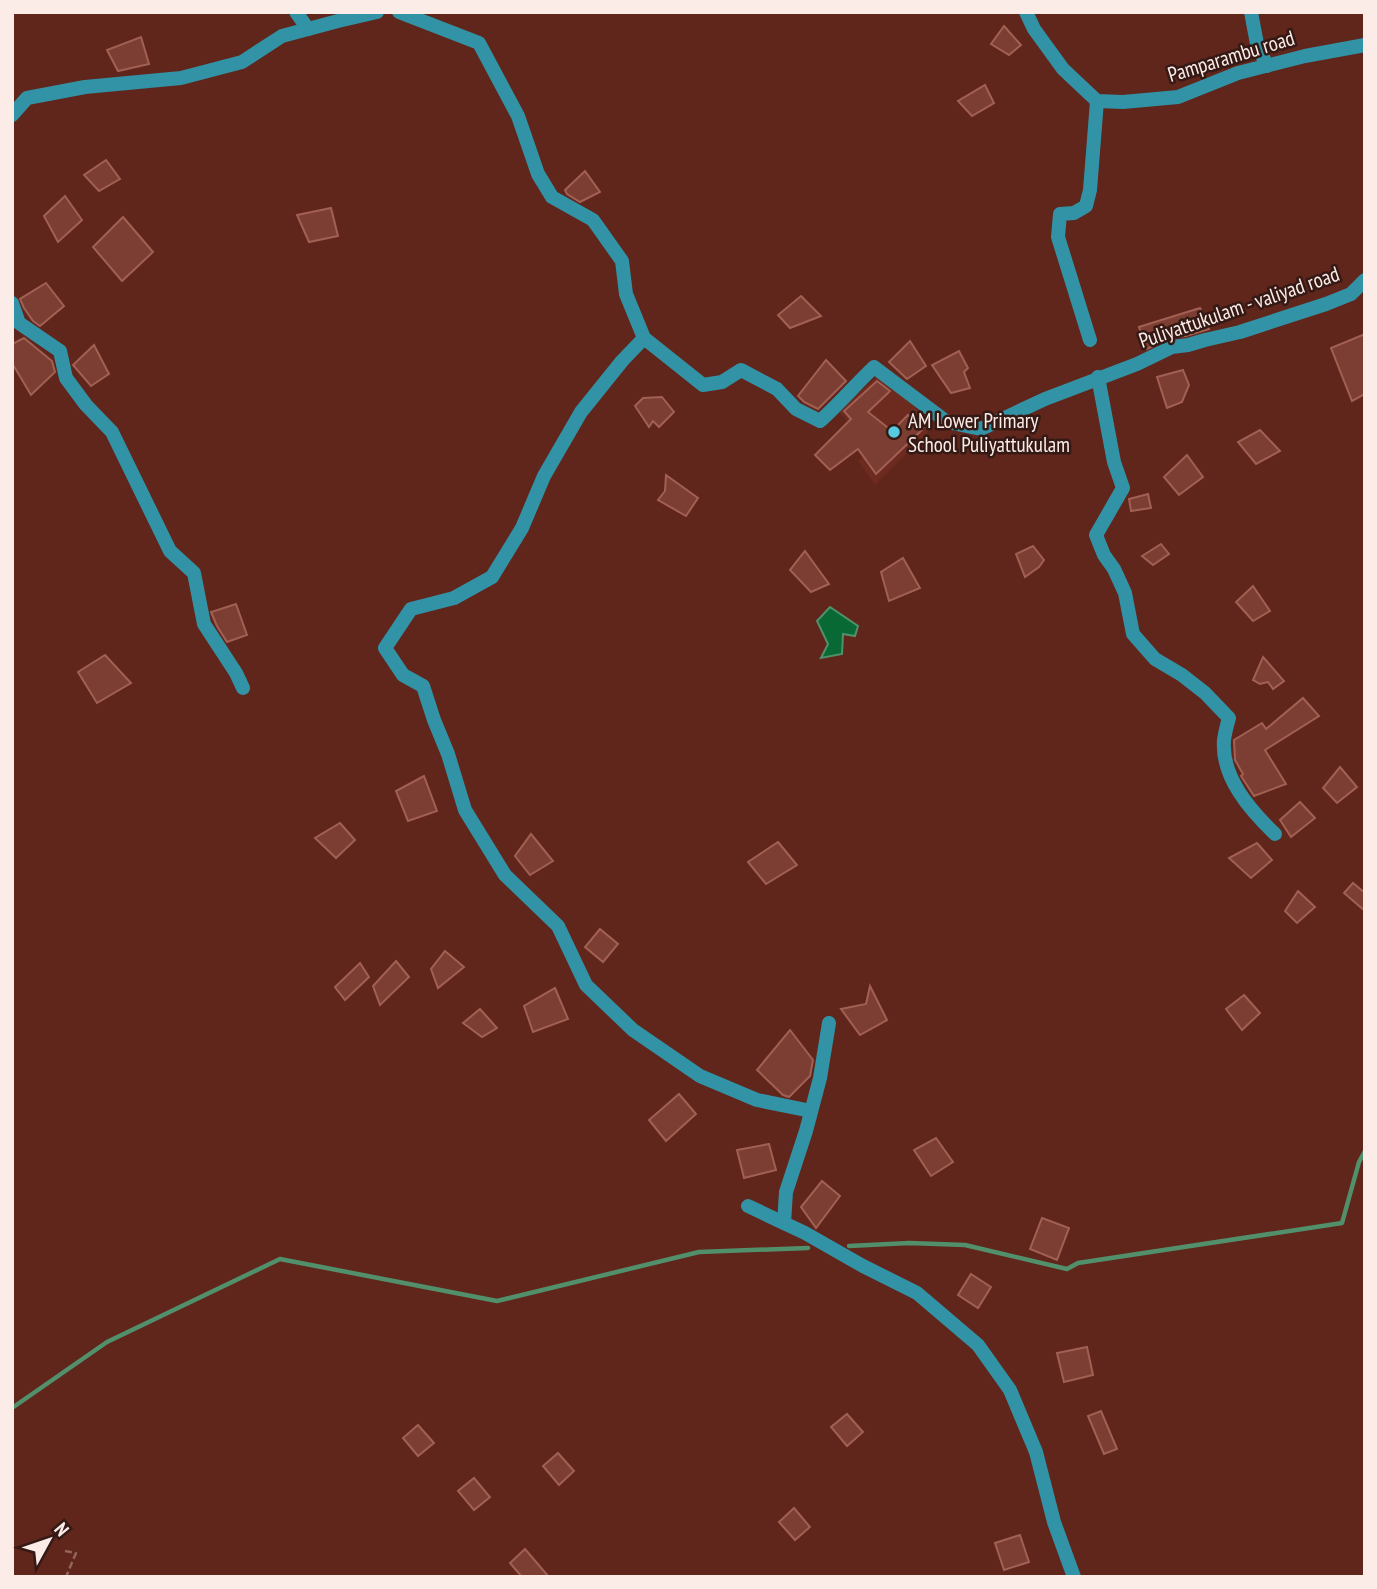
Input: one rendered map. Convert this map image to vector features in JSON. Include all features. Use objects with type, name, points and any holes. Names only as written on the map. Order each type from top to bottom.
[{"type":"street","points":[[296,12],[308,29]]},
{"type":"street","points":[[12,114],[27,98],[85,87],[181,78],[242,62],[282,36],[377,12]]},
{"type":"street","points":[[399,12],[479,43],[517,116],[538,174],[552,197],[593,220],[622,261],[626,294],[644,338],[582,412],[544,476],[522,528],[492,578],[454,598],[411,609],[385,648],[403,675],[423,686],[465,810],[505,875],[558,926],[586,985],[633,1030],[700,1076],[757,1100],[811,1111]]},
{"type":"street","points":[[1026,12],[1034,29],[1063,69],[1097,101],[1090,190],[1086,206],[1074,213],[1060,214],[1058,237],[1090,340]]},
{"type":"street","points":[[1251,12],[1257,44],[1267,66]]},
{"type":"street","name":"Pamparambu road","points":[[1097,101],[1123,102],[1178,97],[1238,73],[1305,56],[1365,45]]},
{"type":"street","name":"Puliyattukulam - valiyad road","points":[[644,338],[703,385],[722,382],[741,370],[777,389],[796,409],[820,421],[841,403],[874,367],[947,422],[981,429],[1045,398],[1137,364],[1172,347],[1240,332],[1326,304],[1351,294],[1365,280]]},
{"type":"street","points":[[12,303],[19,323],[60,351],[66,378],[86,405],[112,432],[170,551],[194,573],[204,624],[243,688]]},
{"type":"street","points":[[1098,377],[1114,462],[1123,488],[1096,535],[1125,593],[1133,634],[1155,659],[1205,693],[1229,718],[1224,741],[1227,768],[1244,799],[1275,834]]},
{"type":"street","points":[[784,1223],[786,1192],[820,1078],[829,1023]]},
{"type":"street","points":[[748,1206],[917,1293],[978,1345],[1010,1390],[1036,1452],[1054,1522],[1074,1577]]},
{"type":"path","points":[[65,1552],[76,1553],[66,1577]]},
{"type":"shaded area","name":"AM Lower Primary School Puliyattukulam","points":[[880,375],[900,391],[933,427],[875,485],[858,461],[867,452],[850,424],[839,412]]},
{"type":"shaded area","points":[[830,607],[858,626],[855,636],[843,634],[842,654],[821,658],[828,644],[817,621]]},
{"type":"building","points":[[1004,26],[1021,45],[1009,55],[991,44]]},
{"type":"building","points":[[141,37],[149,64],[118,71],[107,50]]},
{"type":"building","points":[[985,85],[994,103],[972,116],[958,101]]},
{"type":"building","points":[[106,160],[120,179],[99,191],[84,175]]},
{"type":"building","points":[[585,171],[600,192],[580,202],[565,190]]},
{"type":"building","points":[[65,196],[82,220],[58,242],[44,216]]},
{"type":"building","points":[[331,208],[338,236],[309,242],[297,215]]},
{"type":"building","points":[[123,217],[153,252],[122,281],[93,247]]},
{"type":"building","points":[[46,283],[64,306],[40,326],[33,321],[20,299]]},
{"type":"building","points":[[801,296],[821,316],[790,328],[778,315]]},
{"type":"building","points":[[1200,308],[1209,329],[1168,338],[1147,349],[1139,327]]},
{"type":"building","points":[[1365,334],[1365,394],[1352,401],[1331,348]]},
{"type":"building","points":[[24,338],[52,361],[55,372],[31,395],[12,363],[12,344]]},
{"type":"building","points":[[910,341],[926,366],[907,379],[889,362]]},
{"type":"building","points":[[94,345],[109,374],[91,386],[73,365]]},
{"type":"building","points":[[959,351],[968,368],[964,372],[970,388],[951,393],[932,365]]},
{"type":"building","points":[[826,360],[846,381],[818,409],[798,396]]},
{"type":"building","points":[[1183,370],[1189,385],[1182,402],[1167,408],[1157,377]]},
{"type":"building","points":[[877,381],[890,391],[868,412],[892,431],[908,415],[922,430],[876,474],[858,449],[830,470],[815,455],[851,419],[844,411]]},
{"type":"building","points":[[662,397],[674,412],[659,427],[653,421],[649,427],[635,406],[643,398]]},
{"type":"building","points":[[1260,430],[1280,451],[1256,464],[1238,442]]},
{"type":"building","points":[[1187,455],[1203,477],[1179,495],[1164,477]]},
{"type":"building","points":[[666,475],[698,498],[686,516],[658,500],[665,491]]},
{"type":"building","points":[[1148,494],[1151,508],[1131,511],[1129,499]]},
{"type":"building","points":[[1161,544],[1169,554],[1153,565],[1142,556]]},
{"type":"building","points":[[1033,546],[1044,560],[1025,577],[1016,554]]},
{"type":"building","points":[[805,551],[829,584],[811,592],[790,570]]},
{"type":"building","points":[[903,558],[920,588],[889,601],[881,572]]},
{"type":"building","points":[[1253,586],[1270,611],[1253,621],[1236,602]]},
{"type":"building","points":[[236,604],[247,635],[227,642],[211,612]]},
{"type":"building","points":[[105,655],[131,683],[97,703],[78,672]]},
{"type":"building","points":[[1263,657],[1284,681],[1273,689],[1268,682],[1260,684],[1253,680]]},
{"type":"building","points":[[1303,698],[1319,716],[1265,750],[1286,784],[1254,796],[1241,776],[1243,774],[1235,760],[1234,740],[1262,723],[1266,729]]},
{"type":"building","points":[[1340,767],[1357,787],[1337,803],[1323,788]]},
{"type":"building","points":[[424,776],[437,811],[408,821],[396,791]]},
{"type":"building","points":[[1300,802],[1315,818],[1291,837],[1280,820]]},
{"type":"building","points":[[340,823],[355,840],[336,858],[315,838]]},
{"type":"building","points":[[531,834],[553,861],[530,875],[515,856]]},
{"type":"building","points":[[778,842],[797,865],[766,884],[748,862]]},
{"type":"building","points":[[1257,843],[1272,860],[1251,878],[1229,858]]},
{"type":"building","points":[[1353,883],[1365,893],[1365,911],[1344,893]]},
{"type":"building","points":[[1298,891],[1315,907],[1297,923],[1285,911]]},
{"type":"building","points":[[600,929],[618,944],[603,962],[585,947]]},
{"type":"building","points":[[445,951],[464,967],[438,988],[431,969]]},
{"type":"building","points":[[396,961],[409,977],[380,1005],[373,986]]},
{"type":"building","points":[[360,963],[369,977],[345,1000],[335,987]]},
{"type":"building","points":[[870,986],[887,1020],[860,1035],[841,1009],[866,1004]]},
{"type":"building","points":[[555,988],[568,1019],[533,1032],[524,1006]]},
{"type":"building","points":[[1244,995],[1260,1013],[1242,1030],[1226,1009]]},
{"type":"building","points":[[480,1009],[497,1028],[482,1037],[463,1023]]},
{"type":"building","points":[[790,1030],[813,1060],[810,1076],[789,1097],[783,1095],[757,1070]]},
{"type":"building","points":[[679,1094],[696,1114],[666,1141],[649,1120]]},
{"type":"building","points":[[936,1138],[953,1162],[931,1176],[914,1150]]},
{"type":"building","points":[[769,1144],[776,1170],[744,1178],[737,1150]]},
{"type":"building","points":[[822,1181],[840,1196],[816,1228],[801,1207]]},
{"type":"building","points":[[1042,1218],[1069,1228],[1057,1260],[1030,1249]]},
{"type":"building","points":[[971,1274],[991,1287],[978,1308],[958,1295]]},
{"type":"building","points":[[1087,1347],[1093,1375],[1064,1382],[1057,1353]]},
{"type":"building","points":[[1101,1411],[1117,1449],[1104,1454],[1088,1416]]},
{"type":"building","points":[[847,1414],[863,1432],[847,1446],[831,1427]]},
{"type":"building","points":[[418,1425],[434,1443],[418,1456],[403,1438]]},
{"type":"building","points":[[558,1453],[574,1471],[559,1485],[543,1466]]},
{"type":"building","points":[[474,1478],[490,1497],[474,1510],[458,1491]]},
{"type":"building","points":[[794,1508],[810,1527],[795,1540],[779,1522]]},
{"type":"building","points":[[1020,1535],[1029,1562],[1004,1570],[995,1543]]},
{"type":"building","points":[[525,1549],[549,1577],[522,1577],[510,1563]]},
{"type":"waterway","points":[[849,1246],[909,1243],[965,1245],[1067,1269],[1078,1263],[1342,1223],[1359,1162],[1365,1151]]},
{"type":"waterway","points":[[12,1408],[107,1342],[280,1259],[497,1301],[699,1252],[808,1248]]},
{"type":"place","name":"AM Lower Primary School Puliyattukulam","points":[[894,432]]}]
